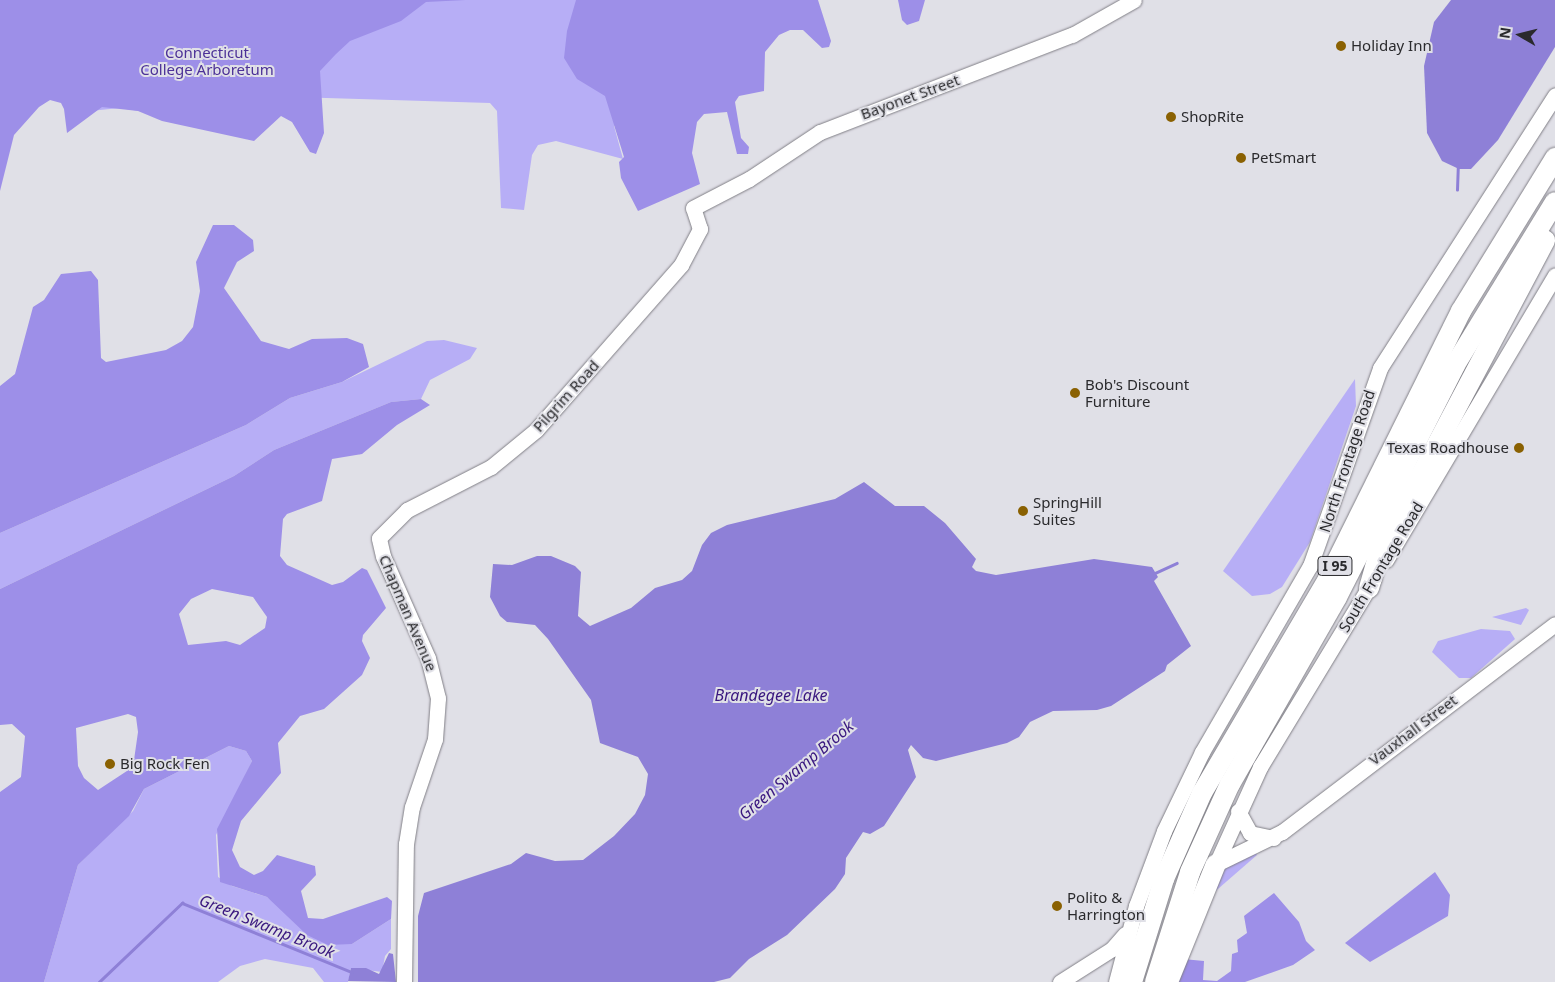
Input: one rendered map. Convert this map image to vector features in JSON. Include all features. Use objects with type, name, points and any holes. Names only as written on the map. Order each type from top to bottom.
[{"type":"highway","name":"I 95","points":[[1132,982],[1161,885],[1198,802],[1328,579],[1414,398],[1465,303],[1555,158]]},
{"type":"highway","name":"I 95","points":[[1155,982],[1190,872],[1230,784],[1323,622],[1450,374],[1555,202]]},
{"type":"highway","points":[[1369,588],[1379,554],[1555,222]]},
{"type":"highway","points":[[1168,982],[1216,864]]},
{"type":"main road","name":"Bayonet Street","points":[[693,208],[749,179],[820,132],[1072,35],[1134,0]]},
{"type":"main road","name":"North Frontage Road","points":[[1116,982],[1129,929],[1158,846],[1190,775],[1310,566],[1380,368],[1555,95]]},
{"type":"main road","name":"Pilgrim Road","points":[[379,538],[407,510],[491,467],[536,430],[681,265],[700,229],[693,208]]},
{"type":"main road","name":"South Frontage Road","points":[[1216,864],[1238,811],[1270,751],[1555,275]]},
{"type":"main road","name":"Chapman Avenue","points":[[379,538],[383,556],[428,658],[438,698],[435,739],[412,807],[406,844],[404,982]]},
{"type":"main road","name":"Vauxhall Street","points":[[1216,864],[1273,838],[1555,624]]},
{"type":"main road","points":[[1238,811],[1250,832],[1273,838]]},
{"type":"main road","points":[[1060,982],[1112,949],[1129,929]]},
{"type":"green space","name":"Connecticut College Arboretum","points":[[0,0],[748,0],[614,126],[623,159],[556,141],[538,145],[532,155],[524,210],[501,208],[497,111],[490,103],[261,96],[177,117],[120,108],[70,113],[70,96],[20,106]]},
{"type":"green space","points":[[0,0],[466,0],[426,2],[401,21],[350,41],[336,54],[320,71],[324,133],[316,154],[310,152],[292,122],[281,116],[254,141],[162,121],[138,111],[102,107],[67,133],[64,109],[61,103],[50,100],[39,107],[14,135],[0,191]]},
{"type":"green space","points":[[576,0],[818,0],[831,41],[829,47],[822,48],[803,30],[790,30],[779,35],[765,52],[764,91],[739,96],[735,102],[741,138],[749,147],[748,154],[737,154],[727,112],[704,114],[697,122],[692,153],[700,184],[638,211],[621,178],[619,162],[624,157],[605,96],[577,79],[564,58],[567,31]]},
{"type":"green space","points":[[898,0],[925,0],[919,21],[907,25],[902,20]]},
{"type":"green space","points":[[213,225],[234,225],[253,240],[254,251],[237,262],[224,288],[261,341],[289,349],[312,339],[347,338],[363,344],[369,367],[342,382],[290,398],[246,425],[0,533],[0,386],[15,374],[33,307],[44,300],[61,274],[91,271],[98,280],[101,358],[106,362],[166,350],[182,341],[193,327],[200,291],[196,262]]},
{"type":"green space","points":[[444,340],[477,348],[470,359],[430,380],[421,399],[391,402],[274,450],[234,476],[0,589],[0,533],[246,425],[290,398],[342,382],[427,341]]},
{"type":"green space","points":[[1355,379],[1356,406],[1310,542],[1282,587],[1270,594],[1252,596],[1223,571]]},
{"type":"green space","points":[[421,399],[430,405],[397,425],[362,454],[332,459],[322,501],[287,514],[283,519],[280,556],[287,565],[332,585],[343,582],[362,568],[367,570],[386,608],[363,635],[362,641],[370,658],[362,675],[324,709],[300,716],[278,743],[281,773],[241,821],[232,850],[240,867],[254,875],[263,871],[277,855],[315,866],[316,875],[301,891],[308,918],[323,919],[387,897],[392,901],[391,919],[352,944],[328,945],[307,935],[267,897],[220,882],[217,829],[252,761],[246,751],[229,746],[144,789],[129,816],[78,865],[44,982],[0,982],[0,792],[21,777],[25,736],[12,724],[0,725],[0,589],[234,476],[274,450],[391,402]],"holes":[[[212,589],[253,597],[267,617],[265,628],[240,645],[226,641],[188,645],[179,614],[191,599]],[[128,714],[136,717],[138,732],[133,767],[98,790],[84,778],[78,766],[76,728]]]},
{"type":"green space","points":[[1526,608],[1529,610],[1521,625],[1492,617]]},
{"type":"green space","points":[[1481,629],[1510,631],[1515,639],[1471,678],[1459,678],[1432,652],[1438,641]]},
{"type":"green space","points":[[229,746],[246,751],[252,761],[216,835],[218,877],[232,886],[267,897],[286,912],[352,944],[391,919],[391,949],[385,956],[382,972],[351,968],[348,982],[324,982],[313,968],[265,959],[240,966],[218,982],[44,982],[78,865],[133,811],[144,789]]},
{"type":"green space","points":[[1255,850],[1257,855],[1211,895],[1217,875],[1230,863]]},
{"type":"green space","points":[[1435,872],[1450,895],[1448,916],[1370,962],[1345,943]]},
{"type":"green space","points":[[1274,893],[1299,922],[1306,941],[1315,950],[1293,965],[1245,982],[1174,982],[1183,959],[1204,961],[1203,980],[1217,981],[1231,971],[1232,954],[1238,952],[1237,940],[1247,933],[1244,916]]},
{"type":"water","points":[[1451,0],[1555,0],[1555,47],[1498,140],[1471,169],[1459,169],[1442,161],[1427,133],[1424,66],[1434,22]]},
{"type":"water","name":"Brandegee Lake","points":[[864,482],[895,506],[924,506],[945,523],[976,559],[972,567],[976,571],[996,575],[1094,559],[1152,567],[1158,577],[1154,581],[1191,646],[1167,665],[1165,671],[1111,706],[1097,710],[1053,711],[1030,722],[1019,737],[1007,743],[936,761],[923,758],[911,745],[908,750],[916,777],[884,826],[870,834],[863,832],[846,858],[845,874],[835,889],[787,935],[749,959],[730,978],[714,982],[418,982],[418,916],[424,893],[511,864],[526,853],[555,861],[583,860],[614,836],[635,814],[645,795],[648,774],[638,757],[600,743],[591,700],[548,639],[535,625],[507,622],[500,616],[490,597],[493,564],[512,565],[537,556],[551,556],[575,566],[581,572],[578,616],[590,626],[631,608],[655,588],[682,580],[692,571],[702,545],[711,533],[727,525],[835,499]]},
{"type":"water","points":[[389,953],[393,954],[396,982],[348,981],[351,968],[366,968],[379,974]]},
{"type":"waterway","name":"Green Swamp Brook","points":[[1457,190],[1458,167]]},
{"type":"waterway","name":"Green Swamp Brook","points":[[1153,574],[1177,563]]},
{"type":"waterway","name":"Green Swamp Brook","points":[[99,982],[182,903],[352,972]]},
{"type":"place","name":"Holiday Inn","points":[[1341,46]]},
{"type":"place","name":"ShopRite","points":[[1171,117]]},
{"type":"place","name":"PetSmart","points":[[1241,158]]},
{"type":"place","name":"Bob's Discount Furniture","points":[[1075,393]]},
{"type":"place","name":"Texas Roadhouse","points":[[1519,448]]},
{"type":"place","name":"SpringHill Suites","points":[[1023,511]]},
{"type":"place","name":"Big Rock Fen","points":[[110,764]]},
{"type":"place","name":"Polito & Harrington","points":[[1057,906]]}]
